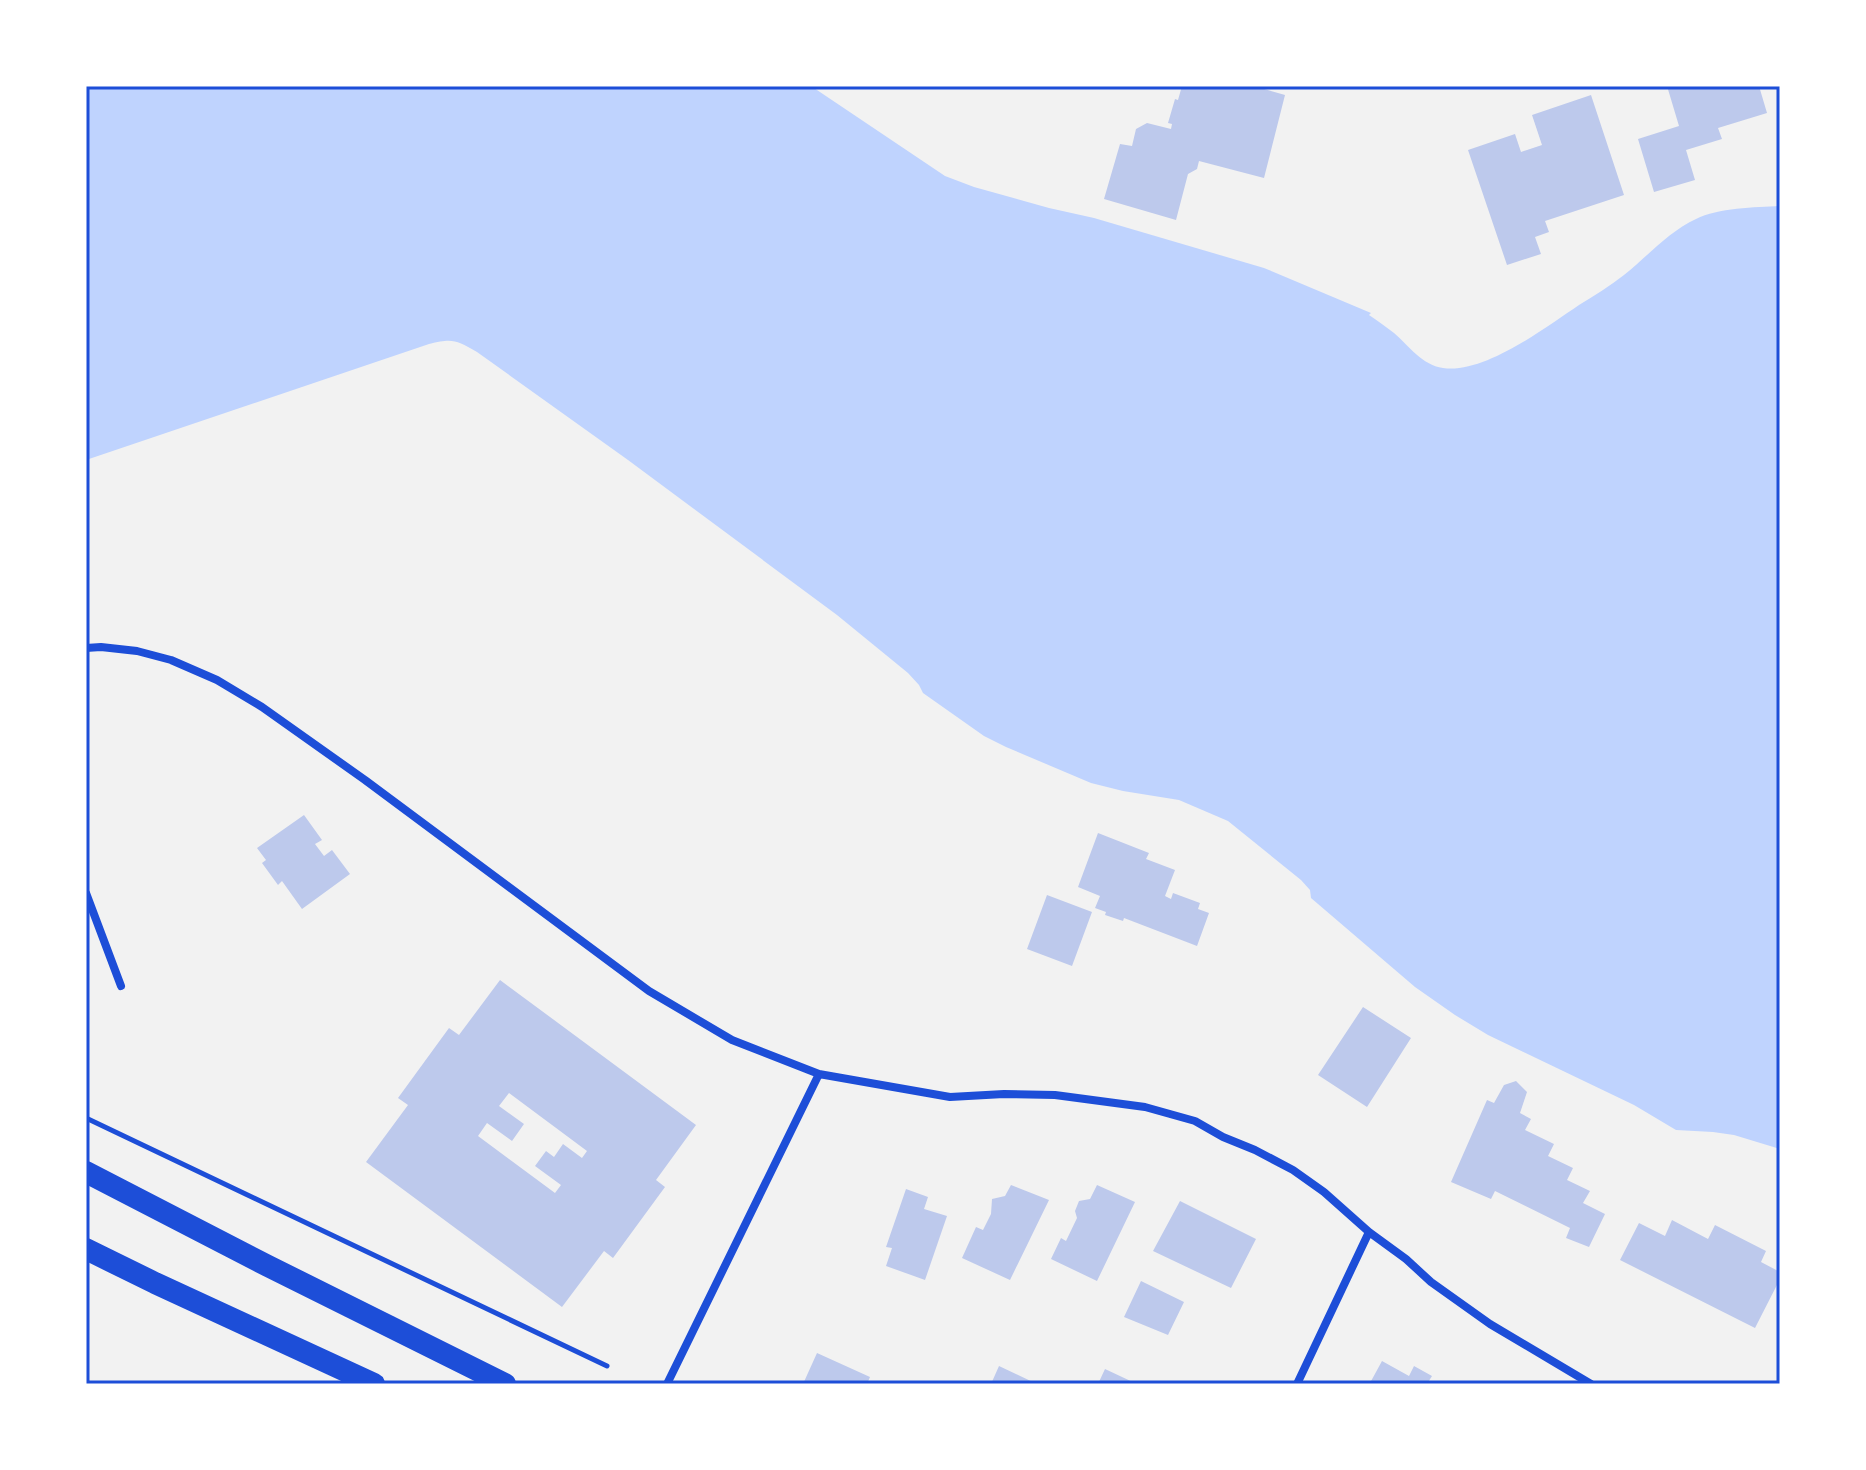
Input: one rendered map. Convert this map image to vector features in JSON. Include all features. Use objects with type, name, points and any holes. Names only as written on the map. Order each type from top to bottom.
[{"type":"highway","points":[[86,1172],[505,1384]]},
{"type":"highway","points":[[86,1249],[374,1384]]},
{"type":"street","points":[[86,648],[137,651],[171,660],[262,707],[649,991],[732,1040],[819,1074],[950,1097],[1055,1095],[1145,1107],[1195,1121],[1293,1170],[1324,1192],[1431,1282],[1490,1324],[1591,1384]]},
{"type":"street","points":[[86,893],[121,986]]},
{"type":"street","points":[[667,1384],[819,1074]]},
{"type":"street","points":[[1297,1384],[1369,1232]]},
{"type":"path","points":[[86,1118],[607,1366]]},
{"type":"water","points":[[86,86],[811,86],[945,176],[974,187],[1094,218],[1264,268],[1371,313],[1369,315],[1422,359],[1443,368],[1477,364],[1532,337],[1613,283],[1667,237],[1696,219],[1726,210],[1780,206],[1780,1149],[1734,1135],[1676,1130],[1634,1105],[1488,1035],[1415,987],[1311,898],[1310,890],[1301,880],[1228,821],[1179,800],[1091,783],[984,736],[923,693],[908,673],[837,615],[628,460],[477,352],[459,343],[429,344],[86,460]]},
{"type":"building","points":[[1182,86],[1254,86],[1285,95],[1264,178],[1199,161],[1197,169],[1188,174],[1176,220],[1104,199],[1120,144],[1132,146],[1136,129],[1147,123],[1171,129],[1172,124],[1168,123]]},
{"type":"building","points":[[1667,86],[1759,86],[1767,113],[1718,128],[1722,139],[1686,150],[1695,180],[1654,192],[1638,139],[1679,126]]},
{"type":"building","points":[[1591,95],[1624,195],[1545,221],[1549,232],[1535,237],[1541,254],[1507,265],[1468,150],[1515,134],[1521,152],[1542,145],[1532,115]]},
{"type":"building","points":[[304,815],[322,840],[315,844],[324,856],[332,850],[350,874],[302,909],[282,881],[278,885],[262,863],[266,860],[257,848]]},
{"type":"building","points":[[1098,833],[1149,853],[1146,859],[1175,870],[1165,896],[1171,899],[1173,893],[1200,903],[1198,909],[1209,913],[1197,946],[1124,918],[1123,921],[1105,915],[1106,912],[1095,908],[1100,896],[1078,887]]},
{"type":"building","points":[[1047,895],[1092,912],[1072,966],[1027,949]]},
{"type":"building","points":[[500,980],[696,1125],[656,1180],[665,1187],[613,1258],[604,1251],[562,1307],[366,1162],[408,1105],[398,1098],[449,1028],[459,1035]],"holes":[[[509,1093],[587,1151],[582,1158],[563,1144],[554,1157],[546,1151],[535,1166],[561,1185],[555,1193],[478,1136],[487,1123],[512,1141],[524,1124],[499,1106]]]},
{"type":"building","points":[[1363,1007],[1411,1038],[1367,1107],[1318,1075]]},
{"type":"building","points":[[1516,1081],[1527,1092],[1520,1113],[1531,1119],[1525,1130],[1554,1144],[1548,1156],[1573,1168],[1567,1180],[1590,1191],[1583,1203],[1605,1214],[1589,1247],[1566,1238],[1570,1228],[1495,1191],[1491,1199],[1451,1182],[1487,1100],[1494,1103],[1504,1085]]},
{"type":"building","points":[[1011,1185],[1049,1200],[1010,1280],[962,1258],[976,1227],[983,1230],[991,1214],[992,1199],[1005,1196]]},
{"type":"building","points":[[1097,1185],[1135,1202],[1097,1281],[1051,1259],[1061,1238],[1066,1241],[1077,1218],[1075,1211],[1079,1201],[1090,1199]]},
{"type":"building","points":[[906,1189],[928,1197],[924,1209],[947,1216],[925,1280],[886,1266],[892,1248],[886,1247]]},
{"type":"building","points":[[1180,1201],[1256,1239],[1231,1288],[1153,1251]]},
{"type":"building","points":[[1672,1220],[1708,1239],[1715,1225],[1766,1251],[1761,1262],[1780,1272],[1780,1279],[1755,1328],[1620,1260],[1639,1223],[1665,1236]]},
{"type":"building","points":[[1141,1281],[1184,1302],[1168,1335],[1124,1317]]},
{"type":"building","points":[[817,1353],[870,1377],[867,1384],[803,1384]]},
{"type":"building","points":[[1382,1361],[1409,1376],[1414,1366],[1432,1376],[1427,1384],[1372,1384]]},
{"type":"building","points":[[999,1366],[1037,1384],[991,1384]]},
{"type":"building","points":[[1105,1369],[1137,1384],[1098,1384]]}]
